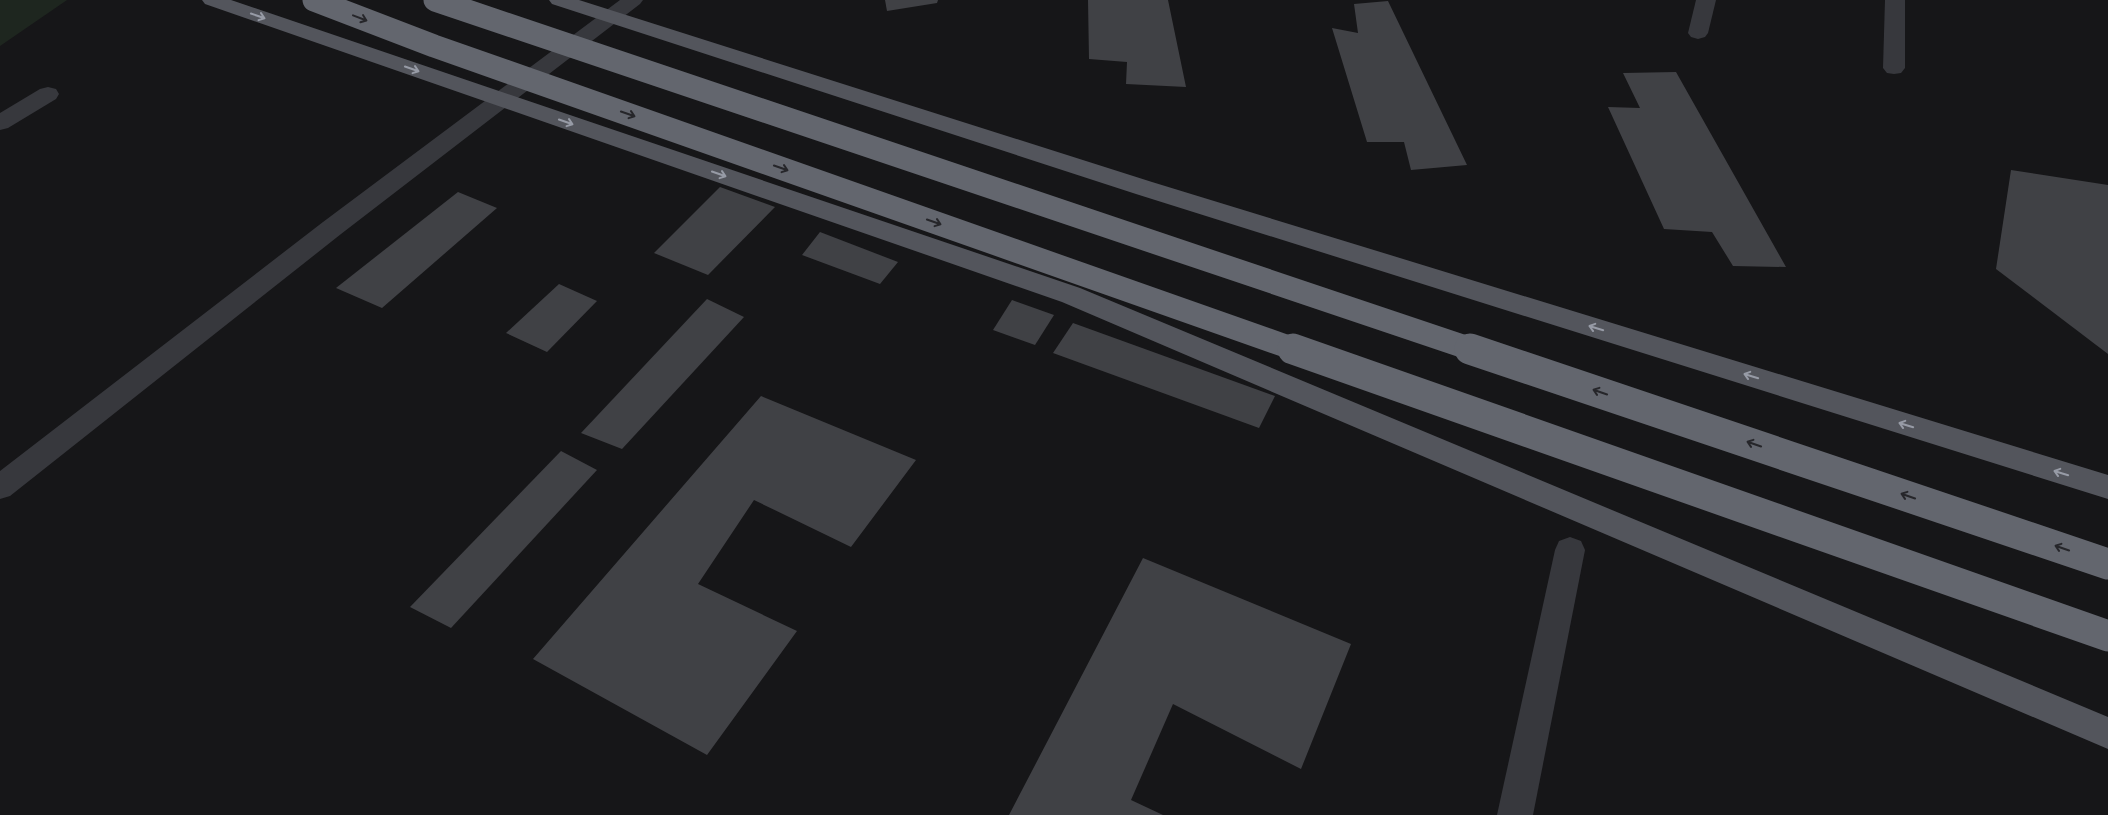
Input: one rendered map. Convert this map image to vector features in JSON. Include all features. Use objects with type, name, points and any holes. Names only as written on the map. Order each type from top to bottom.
[{"type":"highway","points":[[314,0],[434,46],[2108,636]]},
{"type":"highway","points":[[434,0],[2108,564]]},
{"type":"main road","points":[[212,0],[1071,295],[2108,733]]},
{"type":"main road","points":[[558,0],[1144,188],[2108,487]]},
{"type":"street","points":[[0,487],[332,228],[634,0]]},
{"type":"street","points":[[1698,33],[1706,0]]},
{"type":"street","points":[[1894,68],[1895,0]]},
{"type":"street","points":[[0,123],[48,94]]},
{"type":"street","points":[[1515,815],[1570,550]]},
{"type":"shaded area","points":[[0,0],[67,0],[0,46]]},
{"type":"building","points":[[885,0],[938,0],[937,3],[887,11]]},
{"type":"building","points":[[1088,0],[1168,0],[1186,87],[1126,84],[1127,62],[1089,59]]},
{"type":"building","points":[[1388,1],[1467,165],[1411,170],[1404,142],[1367,142],[1332,28],[1358,33],[1354,4]]},
{"type":"building","points":[[1676,72],[1786,267],[1733,266],[1712,232],[1664,229],[1608,107],[1640,108],[1623,73]]},
{"type":"building","points":[[2011,170],[2108,185],[2108,354],[1996,269]]},
{"type":"building","points":[[720,187],[775,207],[708,275],[654,253]]},
{"type":"building","points":[[458,192],[497,208],[382,308],[336,288]]},
{"type":"building","points":[[820,232],[898,262],[880,284],[802,255]]},
{"type":"building","points":[[559,284],[597,301],[547,352],[506,333]]},
{"type":"building","points":[[707,299],[744,317],[622,449],[581,433]]},
{"type":"building","points":[[1012,300],[1054,315],[1035,345],[993,330]]},
{"type":"building","points":[[1073,323],[1275,396],[1259,428],[1053,353]]},
{"type":"building","points":[[761,396],[916,460],[851,547],[754,500],[698,584],[797,631],[707,755],[533,659]]},
{"type":"building","points":[[561,451],[597,470],[451,628],[410,607]]},
{"type":"building","points":[[1143,558],[1351,644],[1301,769],[1173,704],[1131,800],[1163,815],[1009,815]]}]
